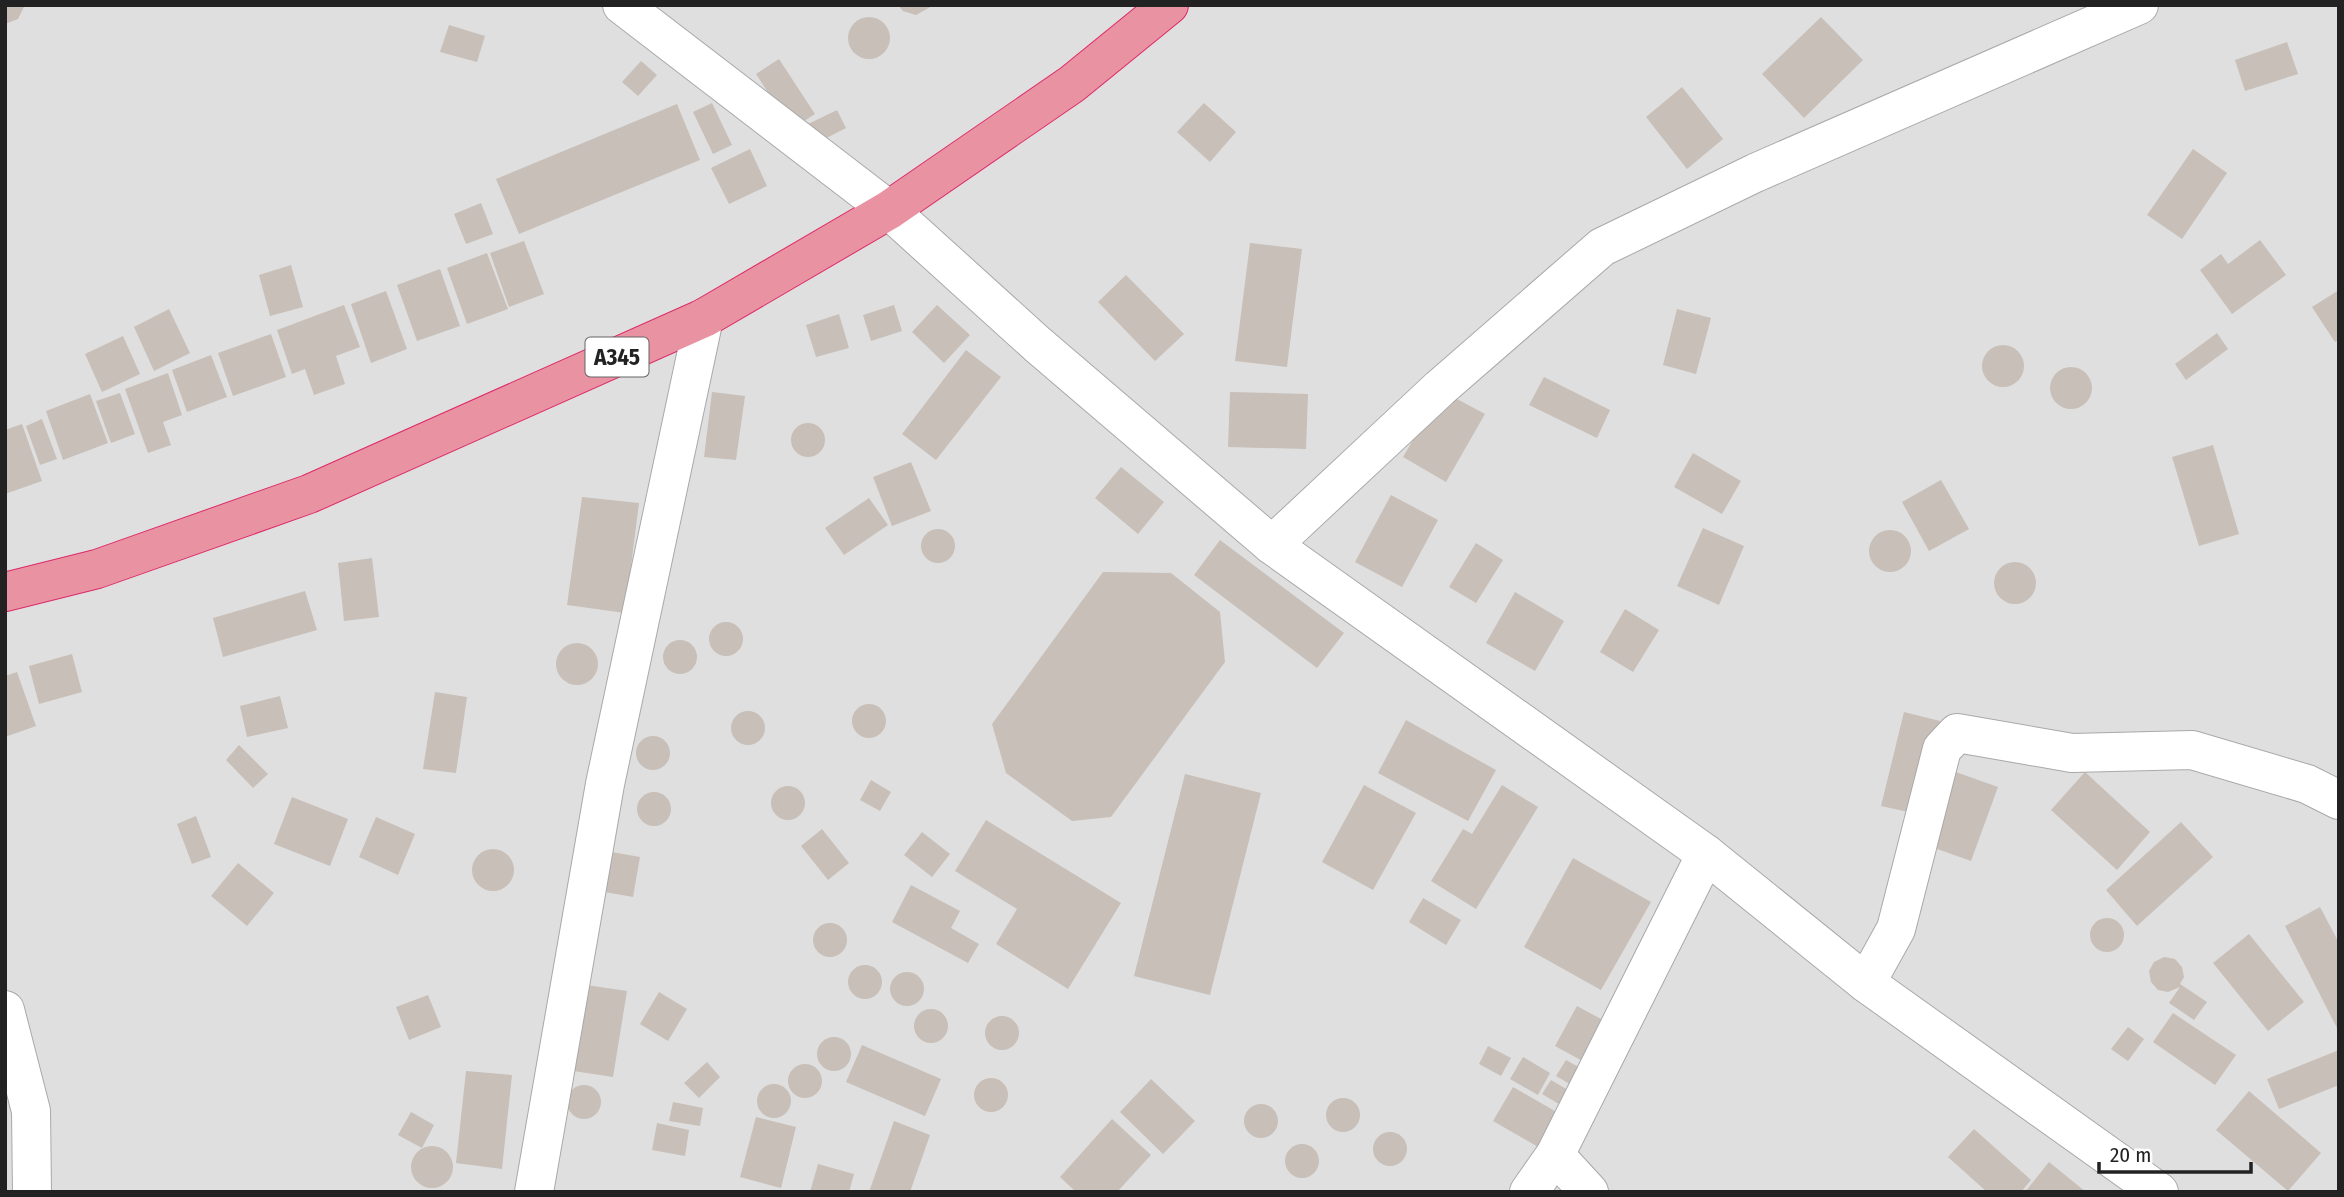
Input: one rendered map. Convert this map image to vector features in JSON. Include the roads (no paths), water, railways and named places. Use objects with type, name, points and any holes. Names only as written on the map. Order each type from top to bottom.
[{"type":"highway","name":"A345","points":[[5,592],[97,569],[309,494],[704,318],[889,210],[1072,84],[1169,5]]},
{"type":"street","points":[[622,5],[889,210],[1037,344],[1272,545],[1706,854],[1866,983],[2159,1192]]},
{"type":"street","points":[[1272,545],[1440,388],[1602,247],[1755,173],[2139,5]]},
{"type":"street","points":[[534,1192],[605,784],[704,318]]},
{"type":"street","points":[[1866,983],[1896,929],[1942,749],[1957,733],[2072,753],[2192,750],[2307,784],[2339,800]]},
{"type":"street","points":[[1529,1192],[1555,1155],[1706,854]]},
{"type":"street","points":[[5,1010],[31,1111],[32,1192]]},
{"type":"street","points":[[1555,1155],[1589,1192]]}]
